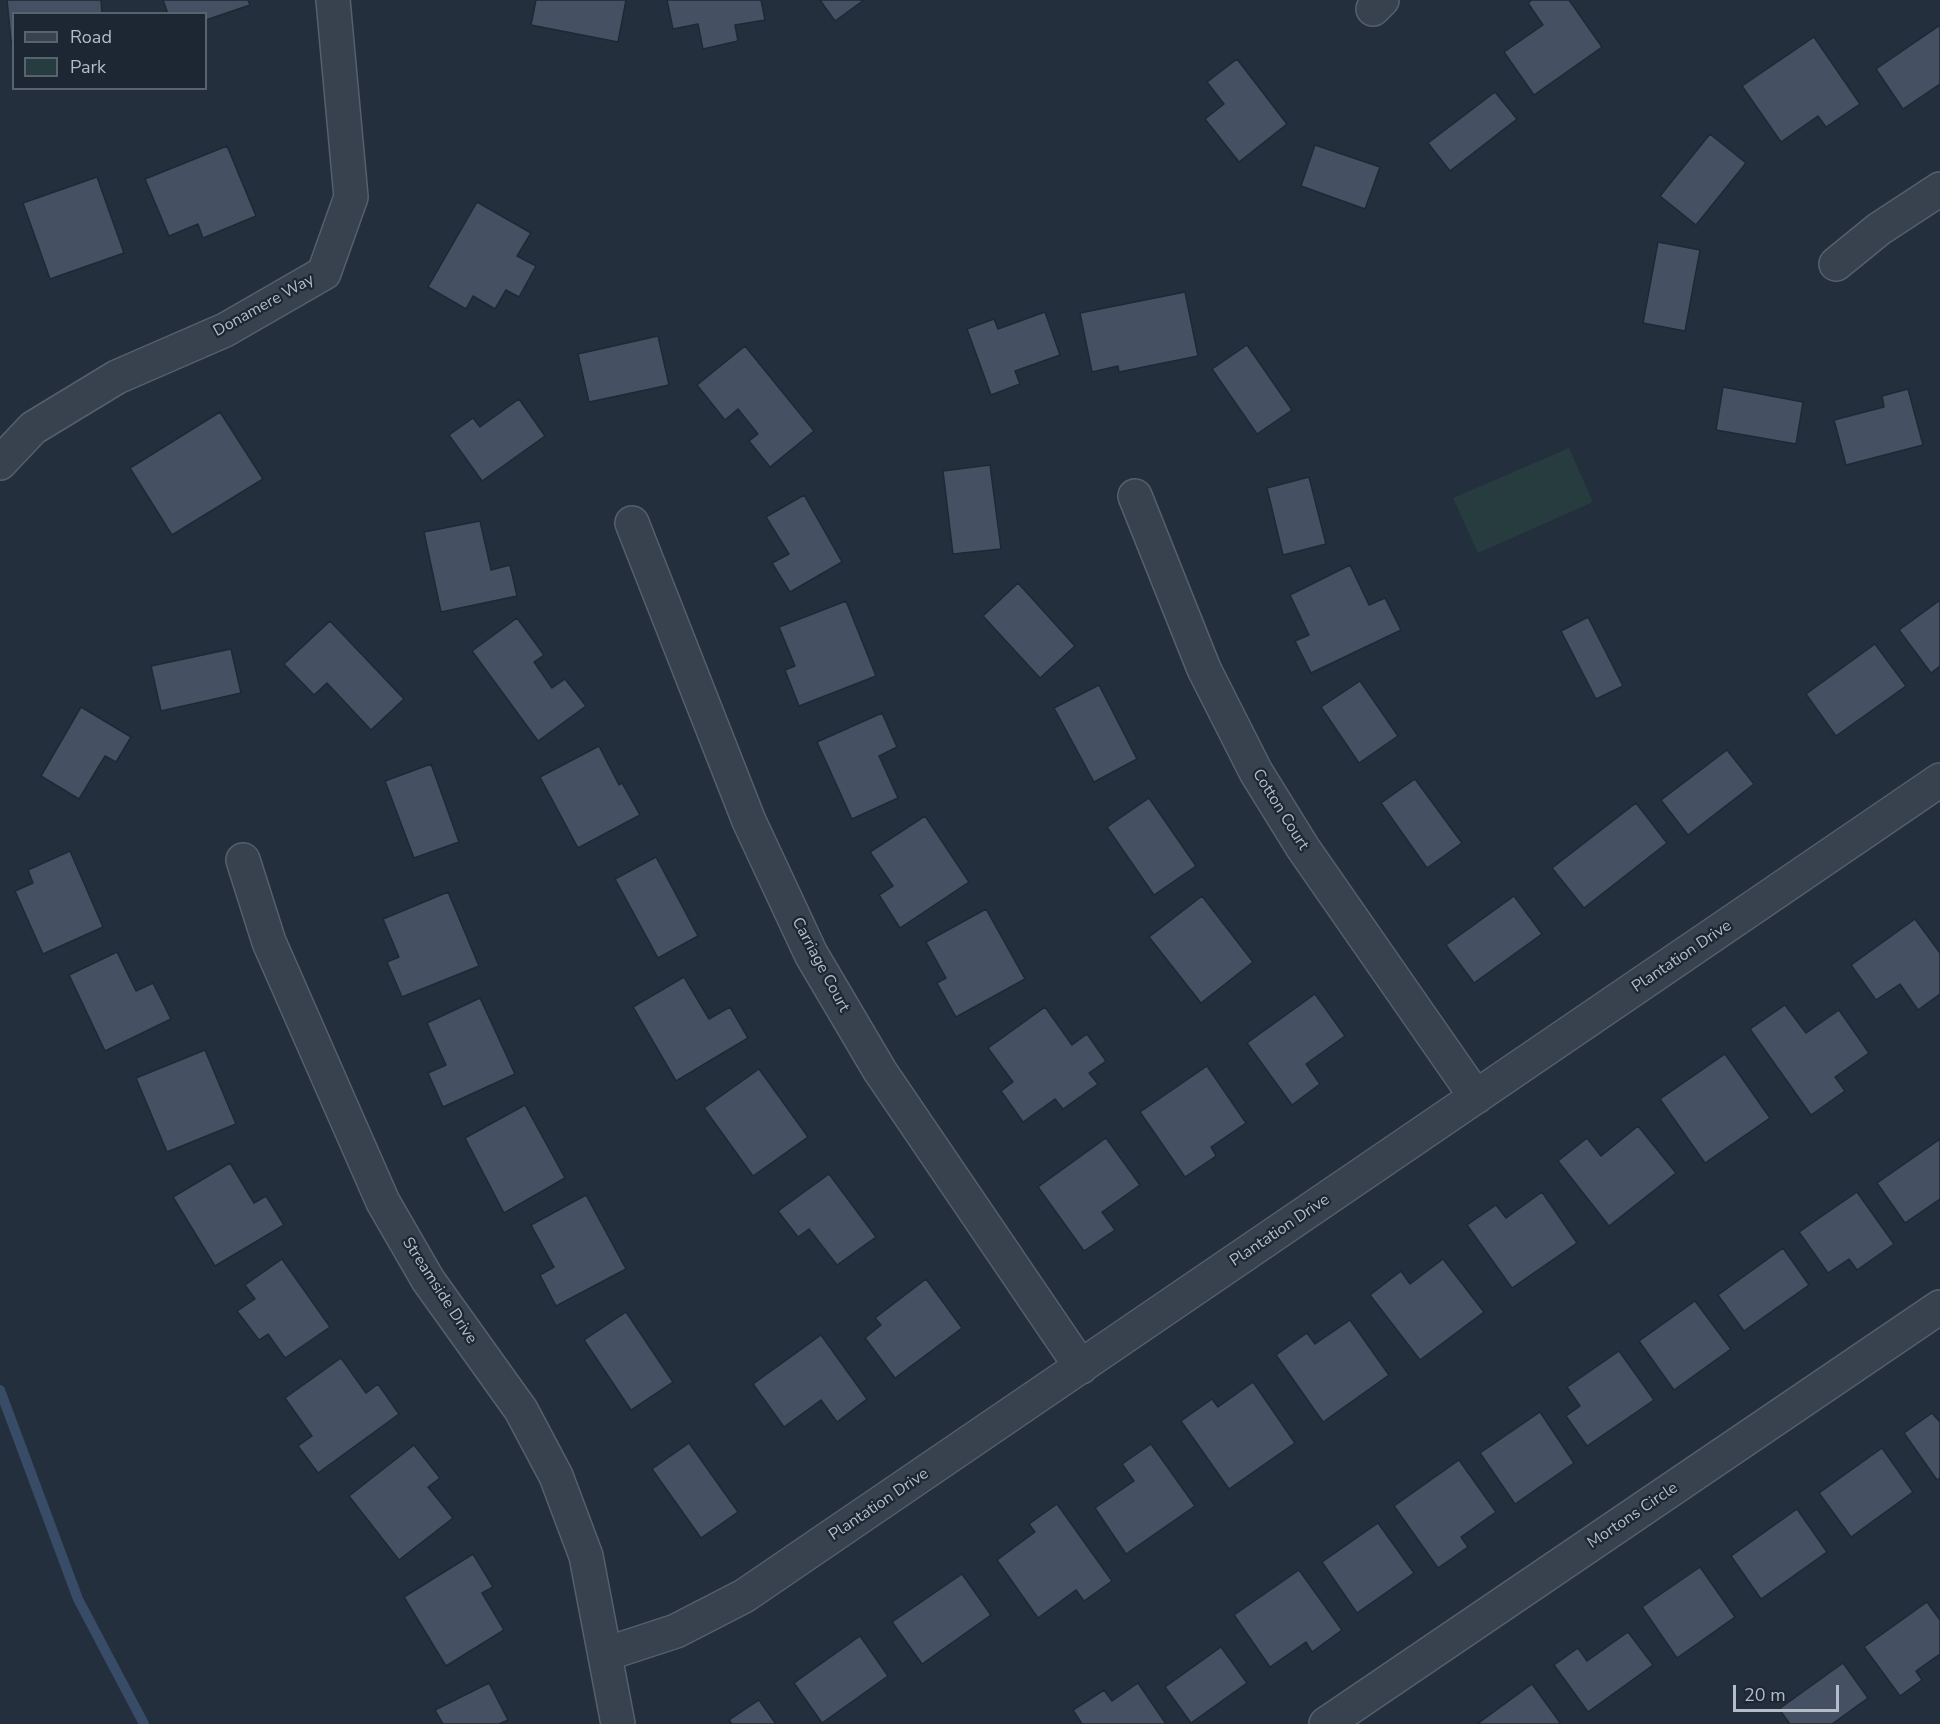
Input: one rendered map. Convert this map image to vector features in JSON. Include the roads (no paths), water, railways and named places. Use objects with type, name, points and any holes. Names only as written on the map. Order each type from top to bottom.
[{"type":"street","name":"Donamere Way","points":[[0,463],[33,428],[117,377],[225,330],[324,273],[351,197],[333,0]]},
{"type":"street","points":[[1836,264],[1879,229],[1940,189]]},
{"type":"street","name":"Cotton Court","points":[[1135,496],[1204,669],[1256,772],[1303,848],[1476,1097]]},
{"type":"street","name":"Carriage Court","points":[[632,524],[748,821],[811,954],[880,1071],[1081,1367]]},
{"type":"street","name":"Plantation Drive","points":[[606,1654],[676,1630],[744,1596],[1940,780]]},
{"type":"street","name":"Streamside Drive","points":[[243,860],[269,942],[383,1202],[428,1280],[521,1410],[556,1476],[586,1556],[618,1724]]},
{"type":"street","name":"Mortons Circle","points":[[1326,1724],[1940,1307]]},
{"type":"waterway","points":[[0,1390],[78,1599],[144,1724]]}]
